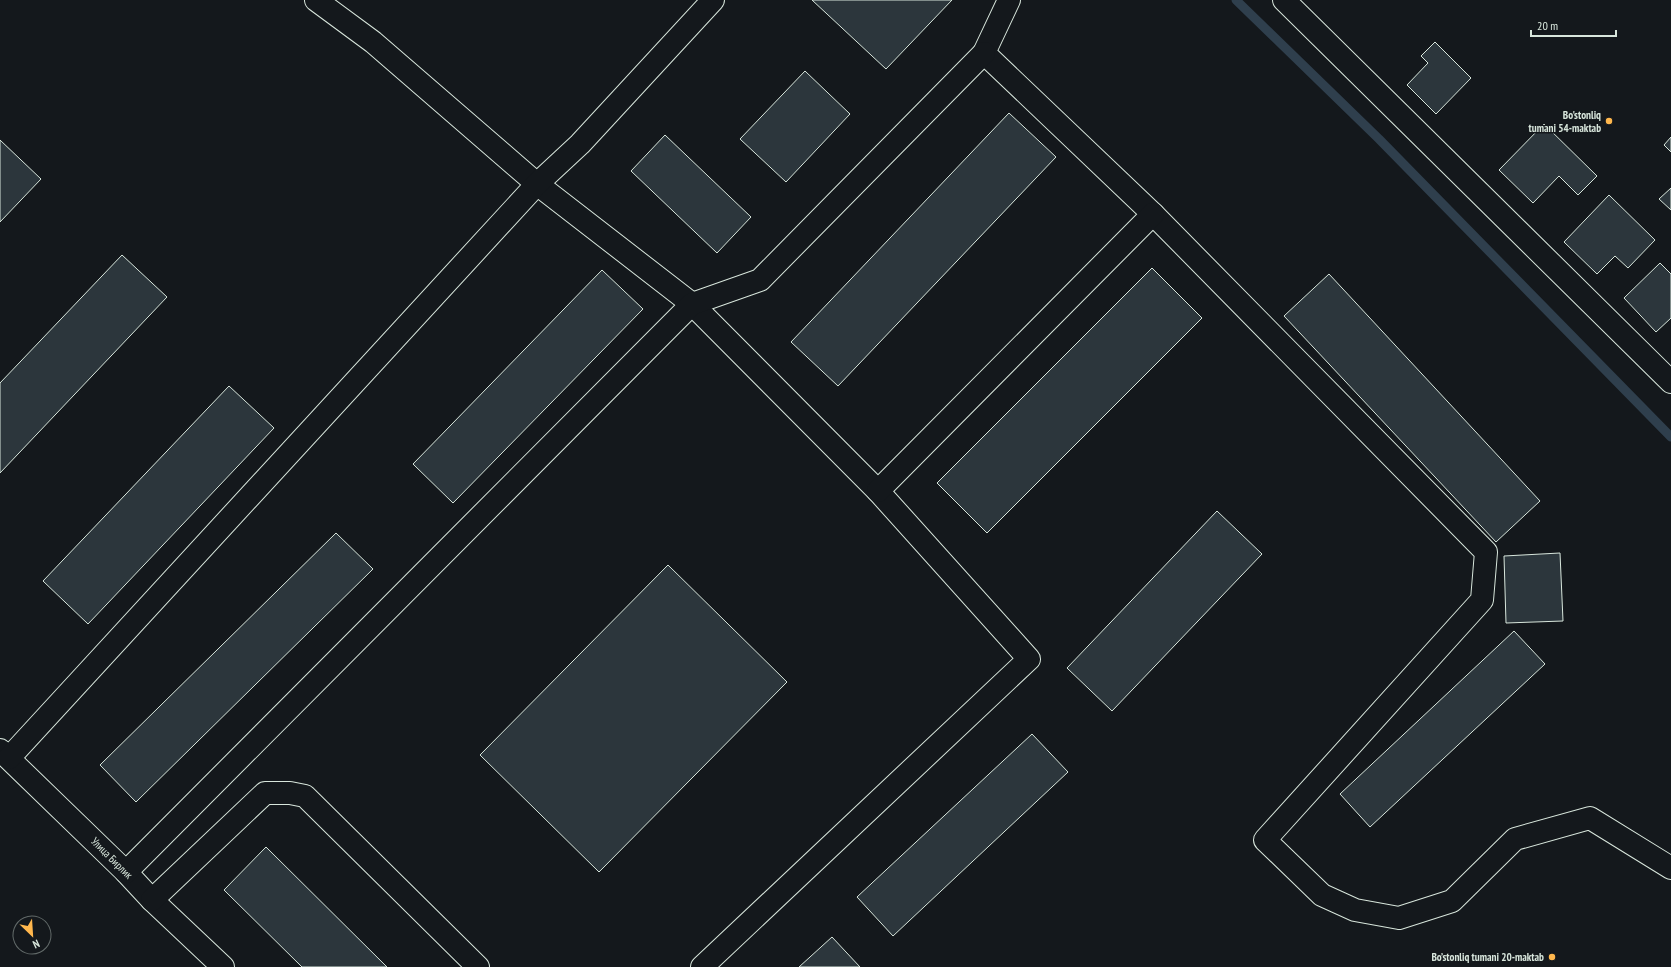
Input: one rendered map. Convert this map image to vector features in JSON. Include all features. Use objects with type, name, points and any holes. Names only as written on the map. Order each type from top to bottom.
[{"type":"street","points":[[316,0],[373,42],[537,184],[692,304],[878,492],[1030,659],[702,967]]},
{"type":"street","points":[[4,754],[537,184],[580,144],[713,0]]},
{"type":"street","points":[[126,872],[692,304],[760,280],[984,53],[1009,0]]},
{"type":"street","points":[[1284,0],[1671,382]]},
{"type":"street","points":[[984,53],[1153,214],[1486,552],[1482,600],[1265,840],[1322,895],[1355,910],[1399,918],[1452,901],[1514,839],[1590,818],[1671,868]]},
{"type":"street","points":[[878,492],[1153,214]]},
{"type":"street","name":"Улица Бирлик","points":[[4,754],[126,872],[152,900],[223,967]]},
{"type":"street","points":[[152,900],[265,793],[290,792],[305,796],[478,967]]},
{"type":"building","points":[[812,0],[952,0],[886,69]]},
{"type":"building","points":[[1435,42],[1471,78],[1436,114],[1407,85],[1428,63],[1421,56]]},
{"type":"building","points":[[805,71],[850,114],[786,182],[740,139]]},
{"type":"building","points":[[1009,113],[1056,157],[838,386],[791,342]]},
{"type":"building","points":[[1544,124],[1597,176],[1578,195],[1559,176],[1533,203],[1499,170]]},
{"type":"building","points":[[665,135],[751,217],[717,253],[631,171]]},
{"type":"building","points":[[1671,137],[1671,152],[1664,145]]},
{"type":"building","points":[[0,140],[41,179],[0,222]]},
{"type":"building","points":[[1671,188],[1671,210],[1659,199]]},
{"type":"building","points":[[1609,195],[1655,240],[1628,268],[1615,256],[1597,274],[1564,242]]},
{"type":"building","points":[[122,255],[167,297],[0,473],[0,383]]},
{"type":"building","points":[[1660,263],[1671,274],[1671,318],[1656,332],[1624,298]]},
{"type":"building","points":[[1152,268],[1202,318],[987,533],[937,483]]},
{"type":"building","points":[[602,270],[643,309],[453,503],[413,464]]},
{"type":"building","points":[[1329,274],[1540,501],[1496,542],[1284,316]]},
{"type":"building","points":[[229,386],[274,428],[88,624],[43,581]]},
{"type":"building","points":[[1217,511],[1262,554],[1112,711],[1067,668]]},
{"type":"building","points":[[336,533],[373,569],[136,802],[100,765]]},
{"type":"building","points":[[1560,553],[1563,621],[1506,623],[1504,556]]},
{"type":"building","points":[[668,565],[787,682],[599,872],[480,755]]},
{"type":"building","points":[[1514,631],[1545,664],[1370,827],[1340,794]]},
{"type":"building","points":[[1032,734],[1068,772],[893,936],[857,897]]},
{"type":"building","points":[[266,847],[387,967],[302,967],[224,890]]},
{"type":"building","points":[[832,937],[860,967],[799,967]]},
{"type":"waterway","points":[[1236,0],[1379,139],[1671,437]]},
{"type":"place","name":"Bo'stonliq tumani 54-maktab","points":[[1609,121]]},
{"type":"place","name":"Bo’stonliq tumani 20-maktab","points":[[1552,957]]}]
